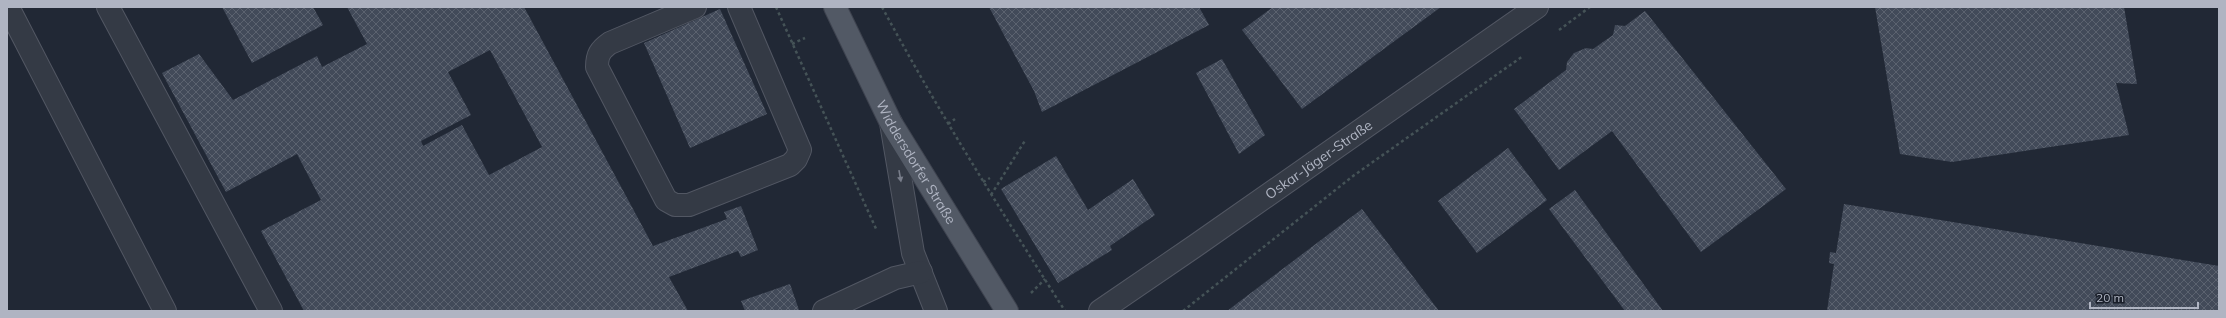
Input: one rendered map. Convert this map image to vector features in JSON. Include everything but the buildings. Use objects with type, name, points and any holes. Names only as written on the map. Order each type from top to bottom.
[{"type":"main road","name":"Widdersdorfer Straße","points":[[835,7],[891,123],[1007,311]]},
{"type":"street","points":[[8,7],[165,311]]},
{"type":"street","points":[[108,7],[271,311]]},
{"type":"street","points":[[695,7],[610,44],[602,49],[597,57],[597,67],[666,200],[675,206],[689,205],[790,165],[796,159],[800,150],[739,7]]},
{"type":"street","name":"Oskar-Jäger-Straße","points":[[1100,311],[1208,238],[1537,7]]},
{"type":"street","points":[[891,123],[913,253],[936,311]]},
{"type":"street","points":[[824,311],[895,278],[921,272]]},
{"type":"path","points":[[776,7],[868,210],[895,278]]},
{"type":"path","points":[[882,7],[948,124],[991,195],[1065,311]]},
{"type":"path","points":[[1553,35],[1590,7]]},
{"type":"path","points":[[792,44],[805,38]]},
{"type":"path","points":[[1183,311],[1353,176],[1528,53]]},
{"type":"path","points":[[948,124],[955,119]]},
{"type":"path","points":[[991,195],[1026,139]]},
{"type":"path","points":[[983,182],[990,178]]},
{"type":"path","points":[[1037,287],[1045,279]]}]
